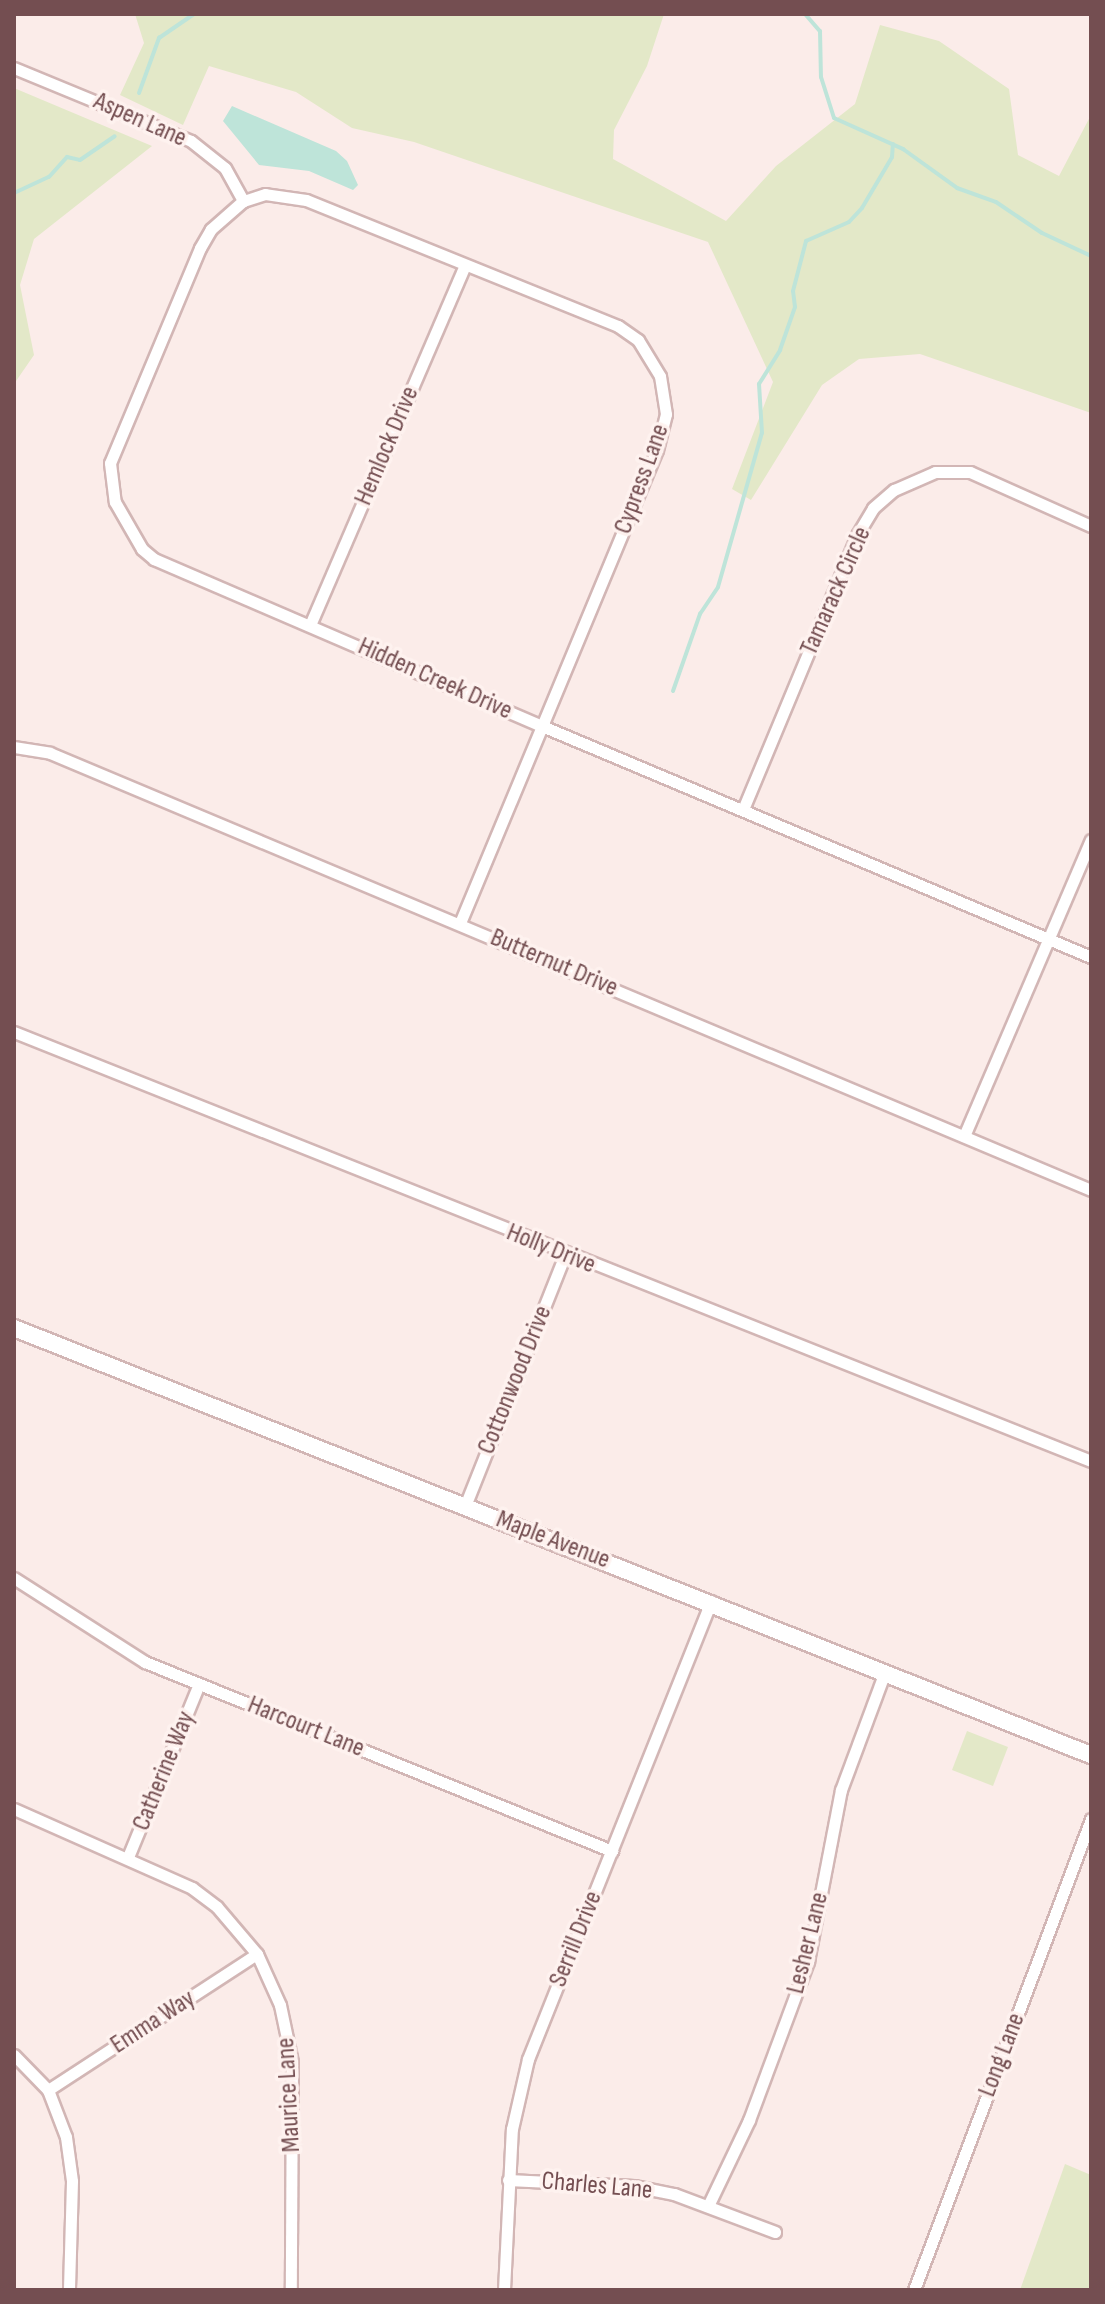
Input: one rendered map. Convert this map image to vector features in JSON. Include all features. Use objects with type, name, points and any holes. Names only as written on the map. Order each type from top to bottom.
[{"type":"street","name":"Aspen Lane","points":[[14,68],[191,141],[225,168],[243,201]]},
{"type":"street","name":"Cypress Lane","points":[[243,201],[265,194],[306,200],[464,267],[618,326],[638,340],[665,395],[657,450],[460,923]]},
{"type":"street","name":"Hidden Creek Drive","points":[[243,201],[211,229],[200,248],[110,463],[111,482],[130,534],[154,559],[542,726],[744,807],[1091,957]]},
{"type":"street","name":"Hemlock Drive","points":[[310,625],[464,267]]},
{"type":"street","name":"Tamarack Circle","points":[[744,807],[857,535],[873,508],[894,490],[935,472],[970,472],[1091,526]]},
{"type":"street","name":"Butternut Drive","points":[[14,747],[50,753],[1091,1190]]},
{"type":"street","points":[[964,1136],[1091,840]]},
{"type":"street","name":"Holly Drive","points":[[14,1032],[565,1255],[1091,1461]]},
{"type":"street","name":"Cottonwood Drive","points":[[465,1506],[565,1255]]},
{"type":"street","name":"Maple Avenue","points":[[14,1328],[711,1601],[1091,1755]]},
{"type":"street","name":"Harcourt Lane","points":[[14,1578],[113,1644],[199,1684],[612,1851]]},
{"type":"street","name":"Serrill Drive","points":[[504,2290],[512,2129],[528,2059],[711,1601]]},
{"type":"street","name":"Lesher Lane","points":[[708,2206],[749,2120],[808,1961],[841,1790],[885,1672]]},
{"type":"street","name":"Catherine Way","points":[[128,1857],[199,1684]]},
{"type":"street","name":"Maurice Lane","points":[[14,1809],[192,1888],[217,1907],[257,1954],[280,2005],[292,2062],[291,2290]]},
{"type":"street","name":"Long Lane","points":[[914,2290],[1091,1819]]},
{"type":"street","name":"Emma Way","points":[[48,2090],[257,1954]]},
{"type":"street","points":[[14,2055],[48,2090],[70,2158],[69,2290]]},
{"type":"street","name":"Charles Lane","points":[[508,2180],[634,2186],[708,2206],[775,2232]]},
{"type":"green space","points":[[135,14],[664,14],[647,66],[614,130],[613,159],[726,221],[776,166],[855,104],[880,25],[939,41],[1009,89],[1018,155],[1059,176],[1091,115],[1091,413],[920,354],[859,359],[822,385],[751,500],[732,489],[773,382],[708,242],[414,142],[352,128],[296,92],[209,66],[183,125],[120,95],[144,43]]},
{"type":"green space","points":[[14,88],[152,146],[34,239],[20,285],[34,355],[14,384]]},
{"type":"green space","points":[[967,1731],[1008,1747],[993,1786],[952,1770]]},
{"type":"green space","points":[[1065,2164],[1091,2175],[1091,2290],[1020,2290]]},
{"type":"water","points":[[232,106],[336,151],[347,161],[358,185],[353,190],[309,171],[259,165],[223,121]]},
{"type":"waterway","points":[[139,93],[159,38],[194,14]]},
{"type":"waterway","points":[[805,14],[820,31],[821,77],[834,118],[903,149],[957,188],[996,202],[1042,233],[1091,256]]},
{"type":"waterway","points":[[14,193],[49,177],[67,157],[80,160],[115,136]]},
{"type":"waterway","points":[[673,691],[700,614],[718,587],[762,433],[759,384],[780,350],[795,307],[793,291],[806,241],[849,222],[862,208],[892,157],[893,144]]}]
